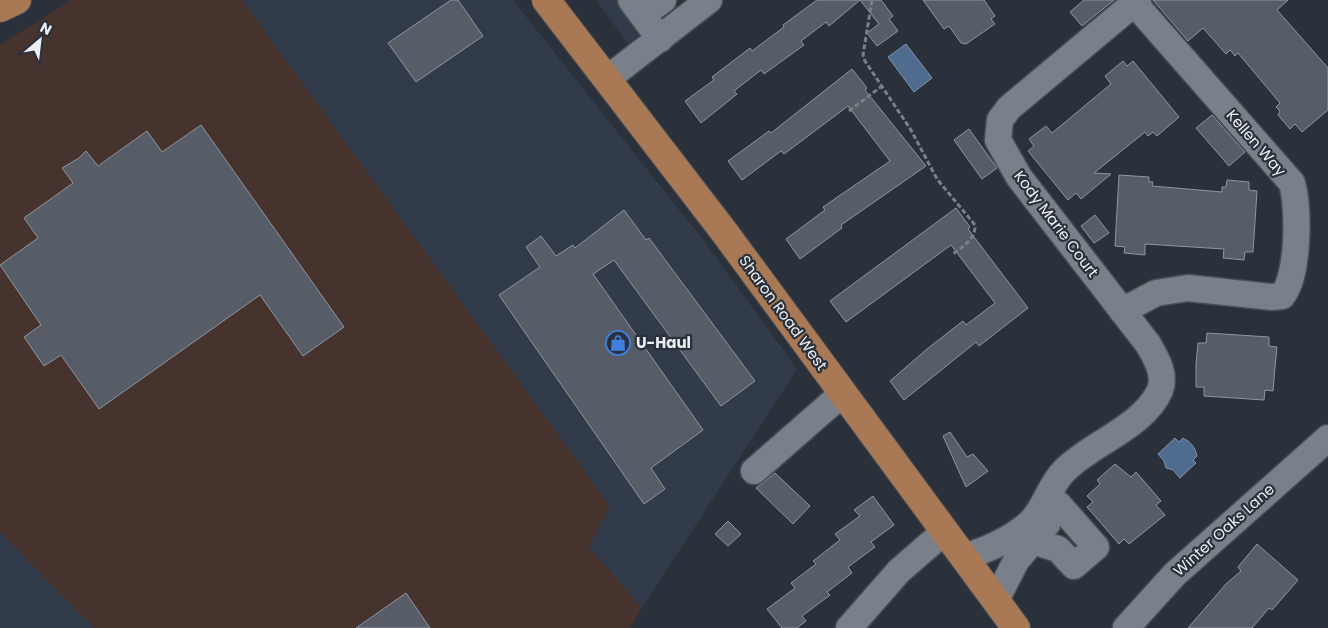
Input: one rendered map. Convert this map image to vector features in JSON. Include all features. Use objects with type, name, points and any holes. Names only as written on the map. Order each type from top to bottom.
[{"type":"main road","points":[[0,6],[4,0]]},
{"type":"main road","points":[[0,6],[17,0]]},
{"type":"main road","name":"Sharon Road West","points":[[546,0],[725,233],[1016,628]]},
{"type":"street","points":[[607,79],[709,0]]},
{"type":"street","name":"Kody Marie Court","points":[[996,600],[1013,566],[1041,537],[1042,509],[1060,508],[1063,472],[1080,457],[1140,416],[1160,390],[1162,377],[1158,363],[1148,344],[1019,177],[998,140],[1000,120],[1008,108],[1137,2]]},
{"type":"street","name":"Kellen Way","points":[[1122,311],[1156,293],[1188,288],[1272,297],[1282,296],[1287,289],[1295,266],[1295,195],[1292,183],[1137,2]]},
{"type":"street","points":[[645,5],[660,39]]},
{"type":"street","points":[[754,471],[842,394]]},
{"type":"street","name":"Winter Oaks Lane","points":[[1126,628],[1175,574],[1328,438]]},
{"type":"street","points":[[1041,537],[1074,566],[1096,547],[1060,508]]},
{"type":"street","points":[[849,628],[899,572],[944,532]]},
{"type":"street","name":"Kody Marie Court","points":[[964,557],[992,548],[1012,537],[1041,537]]},
{"type":"path","points":[[872,0],[863,55],[910,130],[937,179],[975,225],[976,231],[972,238],[953,254]]},
{"type":"path","points":[[850,111],[882,86]]},
{"type":"shaded area","points":[[71,0],[242,0],[610,506],[589,547],[642,608],[630,628],[94,628],[0,532],[0,45]]},
{"type":"shaded area","points":[[242,0],[513,0],[707,245],[797,369],[642,608],[589,547]]},
{"type":"shaded area","points":[[596,0],[678,0],[628,44]]},
{"type":"shaded area","points":[[0,532],[94,628],[0,628]]},
{"type":"water","points":[[906,44],[932,78],[914,92],[888,57]]},
{"type":"water","points":[[1175,438],[1179,442],[1183,438],[1188,441],[1194,447],[1197,456],[1193,460],[1196,463],[1180,478],[1173,470],[1166,468],[1164,461],[1158,454]]},
{"type":"building","points":[[451,0],[458,0],[483,36],[416,82],[388,43]]},
{"type":"building","points":[[817,0],[860,0],[829,26],[826,22],[801,41],[804,45],[764,74],[761,70],[734,91],[737,94],[701,123],[685,101],[714,80],[712,77],[750,48],[752,51]]},
{"type":"building","points":[[860,0],[881,0],[893,16],[889,19],[898,31],[877,46],[867,33],[879,24]]},
{"type":"building","points":[[923,0],[984,0],[995,16],[991,19],[995,24],[966,44],[961,43],[949,26],[944,29]]},
{"type":"building","points":[[1084,0],[1114,0],[1082,26],[1070,12]]},
{"type":"building","points":[[1153,0],[1288,0],[1277,10],[1328,68],[1328,110],[1302,132],[1295,124],[1290,129],[1278,115],[1280,111],[1276,107],[1280,103],[1238,53],[1235,56],[1230,50],[1226,54],[1203,28],[1188,41]]},
{"type":"building","points":[[1123,61],[1127,66],[1133,61],[1179,117],[1157,136],[1153,132],[1148,136],[1145,132],[1094,173],[1111,174],[1081,199],[1076,193],[1068,200],[1028,151],[1034,146],[1029,139],[1046,126],[1052,133],[1111,84],[1105,76]]},
{"type":"building","points":[[852,69],[867,88],[865,90],[926,166],[841,225],[842,228],[800,259],[786,239],[825,210],[823,207],[890,161],[848,106],[784,154],[781,151],[742,180],[728,161],[769,131],[771,133]]},
{"type":"building","points":[[1212,115],[1245,152],[1229,166],[1196,128]]},
{"type":"building","points":[[201,125],[344,327],[303,356],[260,295],[99,409],[61,355],[44,366],[24,337],[41,325],[0,265],[38,238],[24,218],[73,183],[62,168],[79,158],[86,151],[98,166],[147,131],[162,152]]},
{"type":"building","points":[[969,129],[997,168],[982,179],[954,140]]},
{"type":"building","points":[[1119,175],[1149,177],[1149,182],[1153,182],[1152,186],[1222,192],[1222,187],[1226,187],[1227,180],[1249,182],[1249,190],[1257,191],[1253,252],[1245,252],[1244,260],[1223,258],[1224,249],[1145,244],[1145,255],[1124,253],[1125,247],[1115,246]]},
{"type":"building","points":[[956,208],[970,227],[968,229],[1028,308],[979,346],[976,342],[904,400],[890,381],[963,321],[966,325],[995,303],[951,245],[846,322],[830,301]]},
{"type":"building","points":[[624,210],[646,240],[649,238],[755,381],[721,406],[614,260],[593,274],[703,430],[651,468],[665,489],[644,504],[499,295],[540,267],[526,247],[541,236],[556,256],[573,245],[575,248]]},
{"type":"building","points":[[1095,215],[1109,233],[1094,243],[1081,226]]},
{"type":"building","points":[[1207,333],[1269,337],[1269,346],[1277,347],[1273,391],[1265,390],[1264,400],[1204,396],[1204,387],[1196,387],[1198,343],[1206,343]]},
{"type":"building","points":[[950,432],[967,457],[973,454],[988,471],[966,487],[943,436]]},
{"type":"building","points":[[1115,464],[1131,477],[1136,472],[1161,501],[1156,505],[1165,515],[1129,544],[1124,539],[1119,544],[1087,507],[1093,502],[1087,496],[1100,484],[1097,480]]},
{"type":"building","points":[[775,473],[810,506],[793,524],[756,488]]},
{"type":"building","points":[[873,496],[894,525],[871,542],[875,547],[848,567],[852,573],[827,592],[830,595],[802,616],[806,621],[797,628],[782,628],[767,609],[795,588],[791,583],[816,564],[813,561],[840,540],[835,534],[860,516],[854,510]]},
{"type":"building","points":[[728,521],[741,534],[728,546],[715,534]]},
{"type":"building","points":[[1257,544],[1298,580],[1272,610],[1269,608],[1252,628],[1188,628],[1226,584],[1241,571],[1238,567]]},
{"type":"building","points":[[406,593],[430,628],[356,628]]},
{"type":"place","name":"U-Haul","points":[[618,343]]}]
